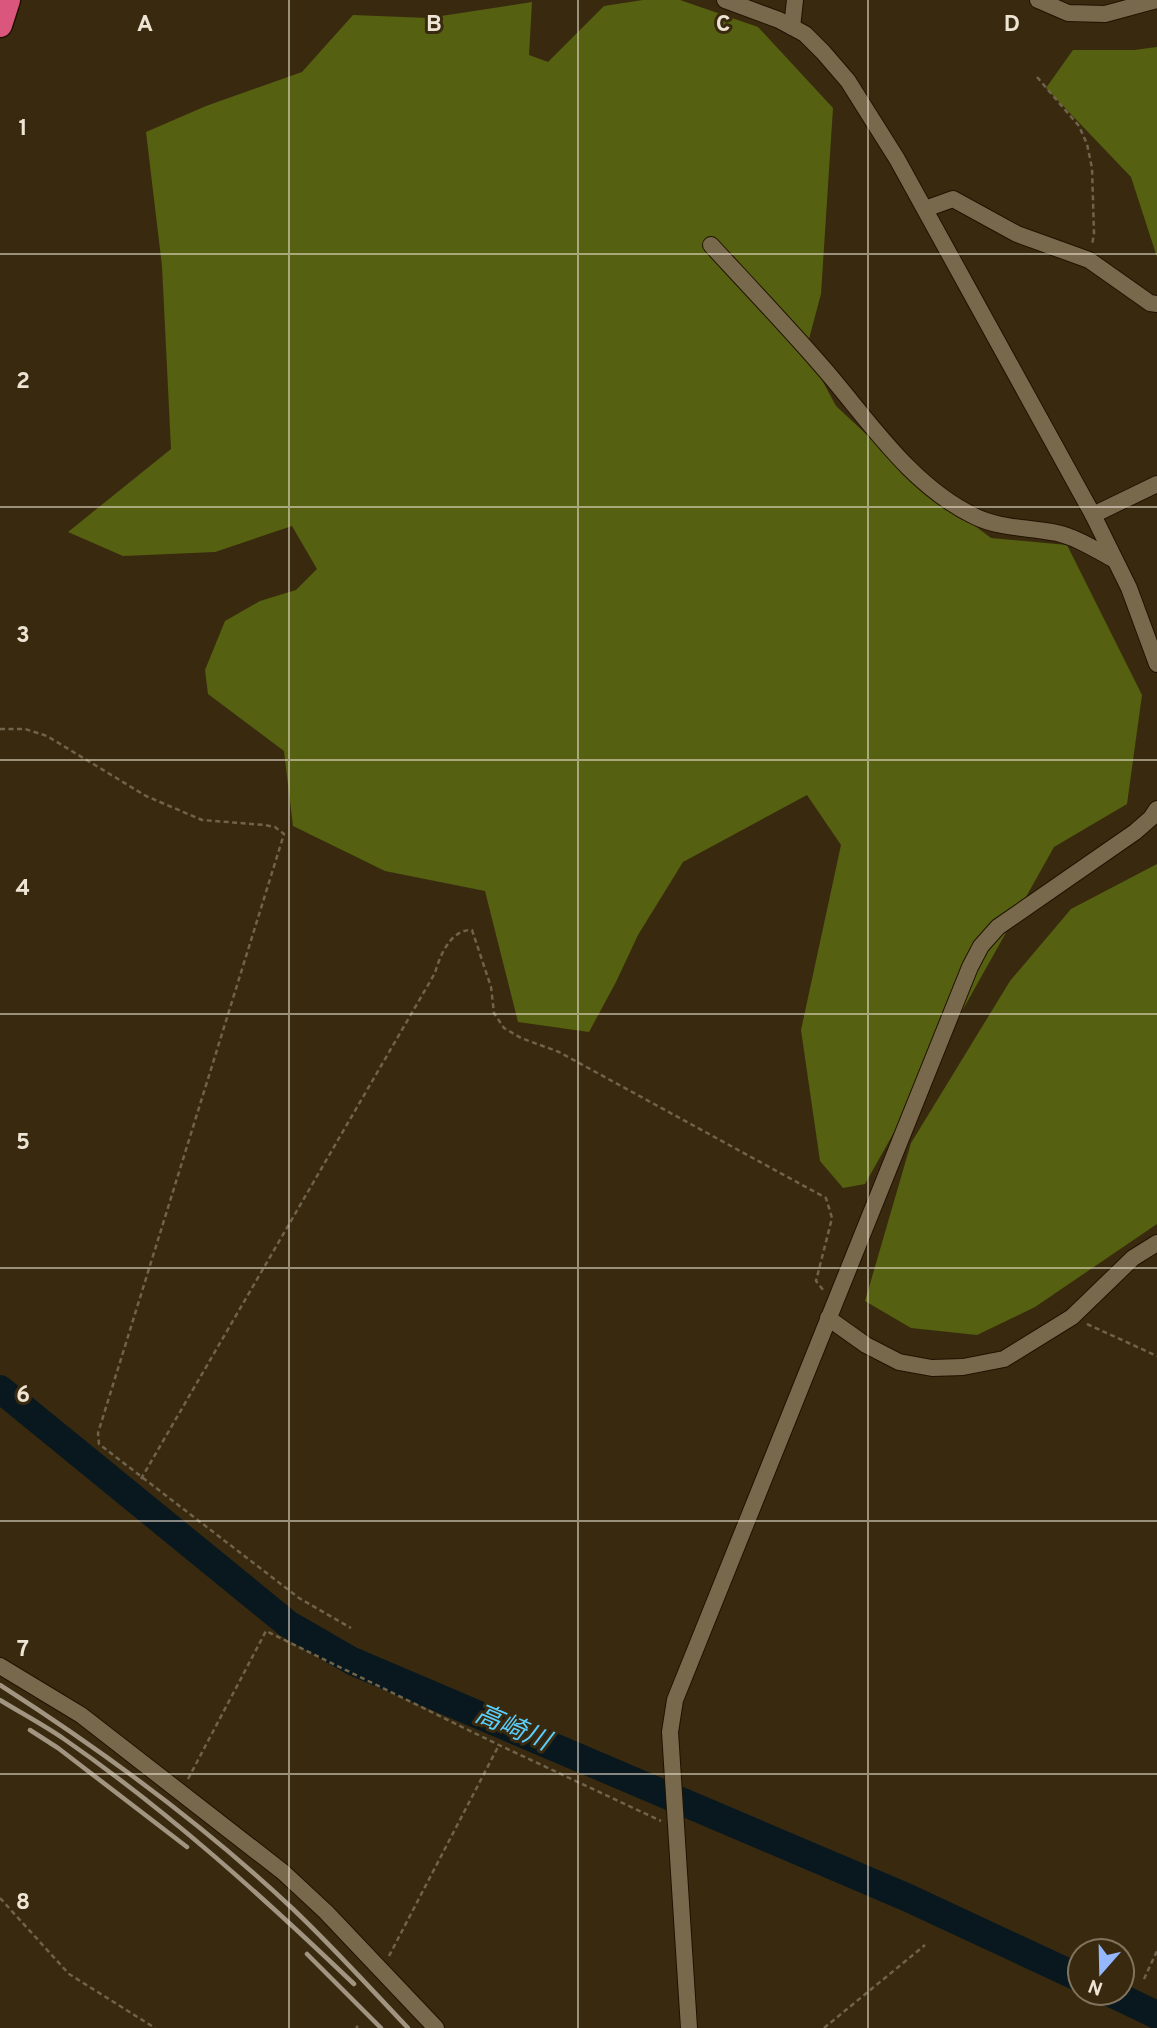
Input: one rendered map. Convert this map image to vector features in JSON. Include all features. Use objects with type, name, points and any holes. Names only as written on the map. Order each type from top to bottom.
[{"type":"highway","points":[[0,25],[8,0]]},
{"type":"street","points":[[725,0],[804,34],[848,81],[897,159],[1093,515],[1129,589],[1157,664]]},
{"type":"street","points":[[792,27],[795,0]]},
{"type":"street","points":[[1038,0],[1068,13],[1105,15],[1157,0]]},
{"type":"street","points":[[925,209],[953,199],[1017,234],[1089,260],[1150,303],[1157,304]]},
{"type":"street","points":[[711,245],[820,363],[893,451],[942,496],[974,516],[1000,526],[1057,533],[1115,560]]},
{"type":"street","points":[[1093,515],[1157,484]]},
{"type":"street","points":[[689,2028],[670,1732],[675,1700],[970,967],[981,946],[998,927],[1135,832],[1151,818],[1157,808]]},
{"type":"street","points":[[831,1311],[866,1345],[899,1362],[932,1368],[963,1367],[1004,1359],[1072,1317],[1133,1258],[1157,1243]]},
{"type":"street","points":[[0,1666],[81,1715],[284,1872],[326,1912],[436,2028]]},
{"type":"path","points":[[1037,77],[1079,126],[1087,144],[1092,168],[1094,233],[1089,260]]},
{"type":"path","points":[[0,729],[25,729],[47,736],[146,796],[202,820],[265,825],[275,827],[284,834],[98,1433],[99,1444],[141,1479],[299,1598],[351,1628]]},
{"type":"path","points":[[141,1479],[435,973],[443,951],[456,935],[464,930],[472,930],[491,987],[494,1013],[504,1028],[521,1038],[559,1052],[826,1198],[832,1218],[816,1281],[831,1311]]},
{"type":"path","points":[[1072,1317],[1157,1356]]},
{"type":"path","points":[[181,1791],[266,1631],[677,1828]]},
{"type":"path","points":[[382,1971],[499,1745]]},
{"type":"path","points":[[0,1898],[69,1974],[155,2028]]},
{"type":"path","points":[[824,2028],[925,1945]]},
{"type":"path","points":[[1144,1979],[1157,1951]]},
{"type":"green space","points":[[643,0],[680,0],[758,27],[833,108],[821,294],[806,350],[836,406],[921,485],[991,538],[1067,545],[1142,695],[1127,804],[1054,847],[865,1184],[843,1188],[820,1161],[801,1030],[841,845],[807,795],[683,862],[638,935],[589,1032],[518,1022],[485,891],[385,871],[293,826],[284,751],[208,694],[205,670],[225,621],[260,601],[296,590],[317,569],[292,526],[215,552],[123,556],[68,532],[171,449],[162,266],[146,132],[206,106],[302,72],[353,15],[428,18],[532,2],[529,55],[548,62],[604,6]]},
{"type":"green space","points":[[1157,47],[1157,257],[1131,177],[1046,88],[1073,50],[1134,50]]},
{"type":"green space","points":[[1157,864],[1157,1224],[1035,1307],[977,1335],[911,1328],[865,1301],[911,1143],[1010,981],[1071,909]]},
{"type":"waterway","name":"高崎川","points":[[0,1389],[288,1624],[352,1661],[906,1897],[1066,1971]]},
{"type":"waterway","name":"高崎川","points":[[1136,2005],[1157,2015]]},
{"type":"railway","points":[[0,1685],[115,1763],[224,1848],[308,1923],[408,2028]]},
{"type":"railway","points":[[0,1700],[64,1739],[140,1795],[250,1887],[354,1984]]},
{"type":"railway","points":[[30,1730],[58,1748],[187,1847]]},
{"type":"railway","points":[[307,1954],[381,2028]]}]
